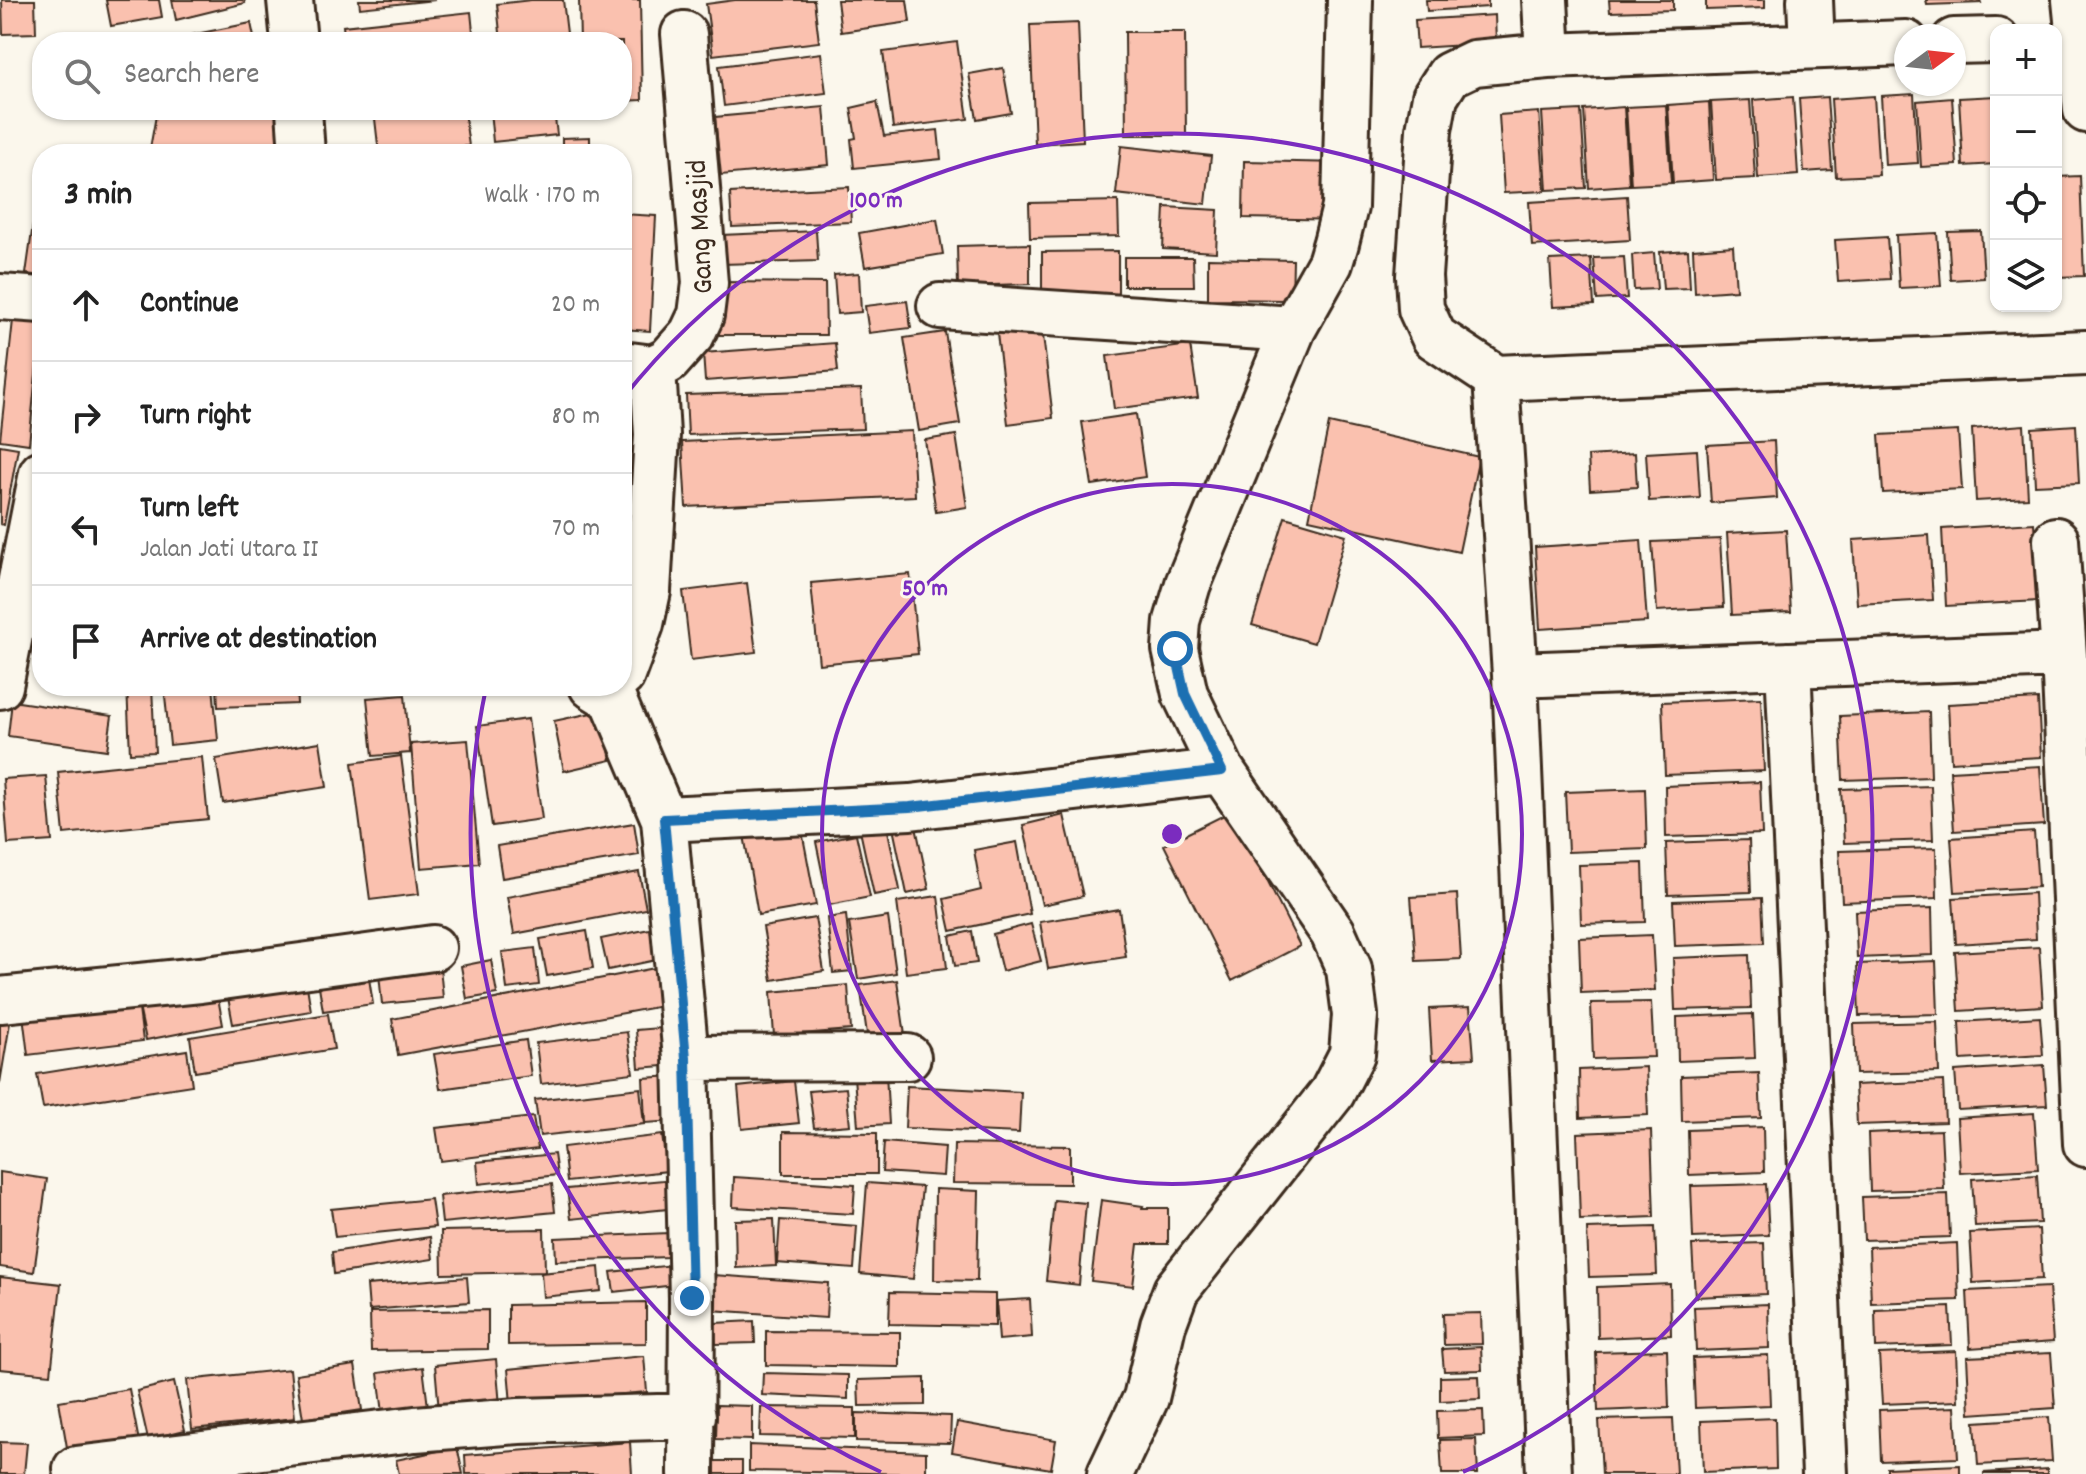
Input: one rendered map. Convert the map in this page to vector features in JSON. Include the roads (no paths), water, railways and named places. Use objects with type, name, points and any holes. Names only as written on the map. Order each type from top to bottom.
[{"type":"street","points":[[290,0],[293,32]]},
{"type":"street","points":[[1110,1474],[1146,1398],[1163,1325],[1176,1290],[1332,1093],[1352,1054],[1355,1015],[1349,969],[1333,933],[1222,771],[1185,694],[1175,649],[1177,621],[1188,584],[1293,329],[1330,263],[1345,207],[1350,0]]},
{"type":"street","points":[[1545,0],[1548,56]]},
{"type":"street","points":[[1810,0],[1812,46]]},
{"type":"street","points":[[2069,25],[2086,110]]},
{"type":"street","name":"Gang Masjid","points":[[638,366],[668,361],[692,334],[701,315],[705,283],[684,34]]},
{"type":"street","points":[[1966,41],[1990,40]]},
{"type":"street","points":[[1894,43],[1548,56],[1474,63],[1449,75],[1435,97],[1429,130],[1419,276],[1421,309],[1434,337],[1496,378],[2086,353]]},
{"type":"street","points":[[300,120],[301,144]]},
{"type":"street","points":[[0,297],[32,299]]},
{"type":"street","points":[[940,306],[1293,329]]},
{"type":"street","points":[[632,643],[641,624],[648,591],[657,435],[638,366]]},
{"type":"street","points":[[1496,378],[1515,675],[1549,1474]]},
{"type":"street","points":[[0,686],[32,524]]},
{"type":"street","points":[[2056,540],[2086,1144]]},
{"type":"street","points":[[1515,675],[2064,655]]},
{"type":"street","points":[[1788,665],[1825,1474]]},
{"type":"street","points":[[615,696],[664,819],[686,1058],[693,1416],[691,1474]]},
{"type":"street","points":[[664,819],[910,807],[1222,771]]},
{"type":"street","points":[[1,998],[200,980],[433,948]]},
{"type":"street","points":[[686,1058],[908,1057]]},
{"type":"street","points":[[76,1469],[415,1429],[519,1421],[693,1416]]}]
